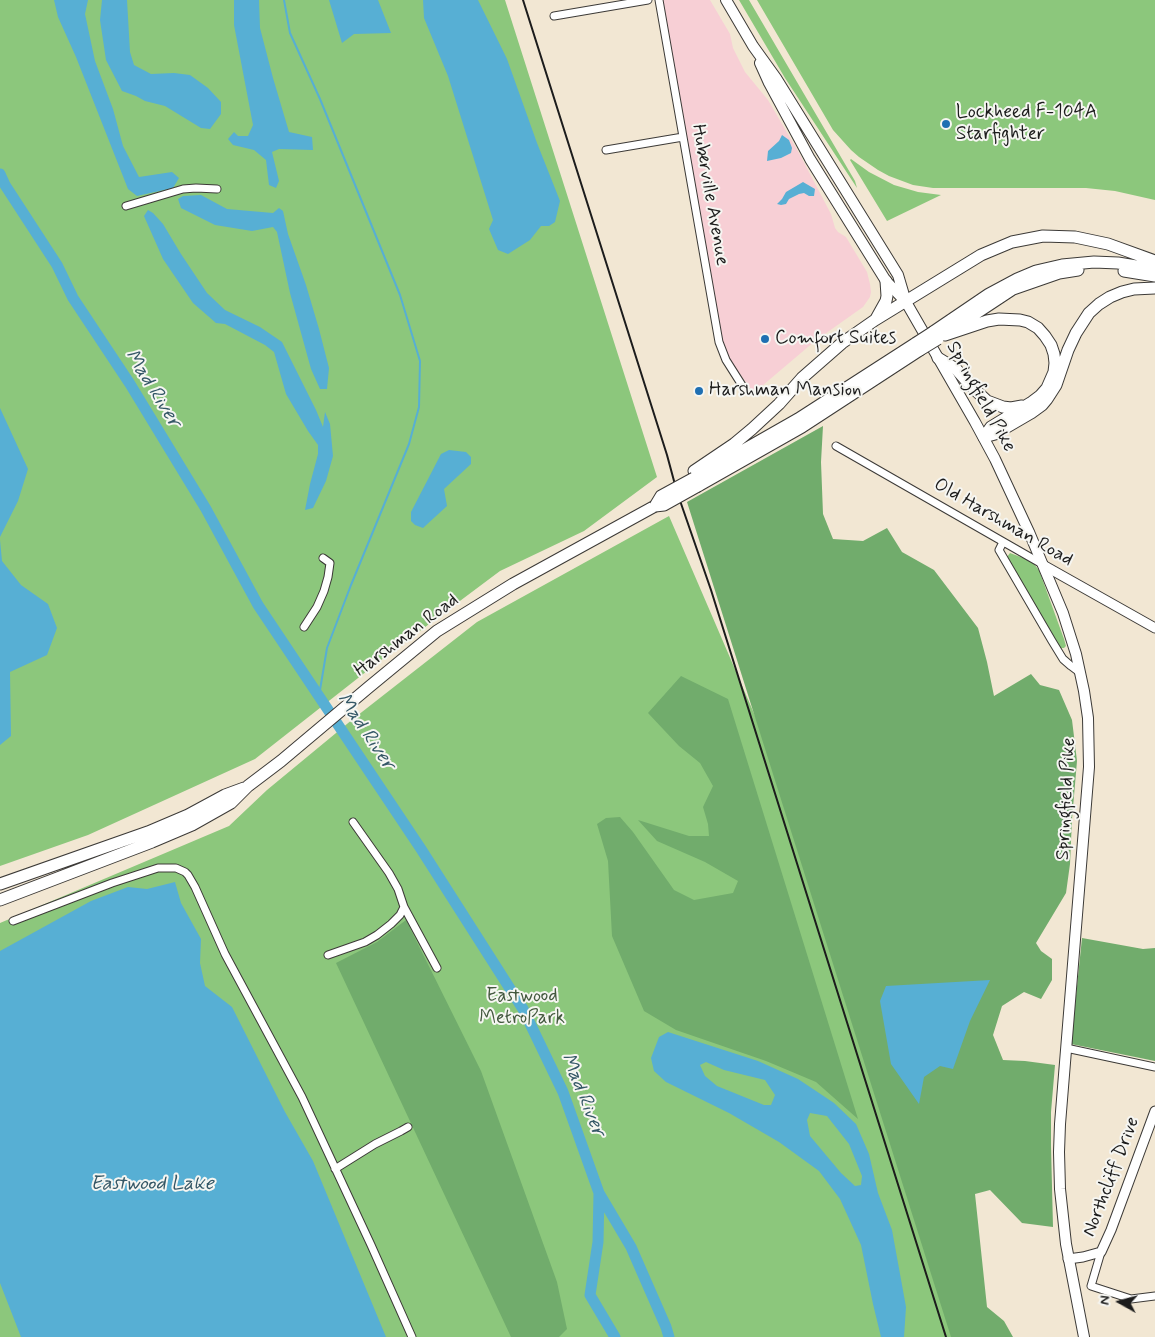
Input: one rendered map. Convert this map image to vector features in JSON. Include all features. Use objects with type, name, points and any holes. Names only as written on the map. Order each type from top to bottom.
[{"type":"main road","name":"Springfield Pike","points":[[726,0],[753,46],[776,78],[898,275],[906,302],[996,459],[1064,613],[1070,634],[1080,672],[1088,718],[1089,767],[1060,1124],[1060,1152],[1063,1217],[1068,1259],[1084,1337]]},
{"type":"main road","name":"Springfield Pike","points":[[753,46],[768,83],[810,159],[886,281],[906,302]]},
{"type":"main road","points":[[635,517],[656,494],[695,478],[772,410],[802,378],[842,343],[875,320],[981,256],[1012,242],[1043,236],[1075,237],[1108,244],[1155,261]]},
{"type":"main road","points":[[939,335],[989,294],[1036,271],[1062,265],[1094,262],[1118,263],[1155,269]]},
{"type":"main road","points":[[939,335],[1013,289],[1059,273],[1108,270],[1155,276]]},
{"type":"main road","points":[[875,320],[886,301],[886,281]]},
{"type":"main road","points":[[984,437],[995,434],[1031,413],[1048,399],[1056,385],[1076,333],[1089,313],[1099,304],[1122,292],[1134,289],[1155,288]]},
{"type":"main road","points":[[939,335],[986,321],[999,319],[1020,320],[1038,328],[1051,345],[1055,363],[1054,372],[1047,388],[1032,402],[991,427],[984,437]]},
{"type":"main road","name":"Harshman Road","points":[[0,900],[152,842],[192,825],[232,802],[248,786],[281,761],[421,643],[444,626],[513,584],[655,506],[664,505],[695,478],[802,427],[918,346],[939,335]]},
{"type":"main road","points":[[938,358],[956,370],[980,396],[994,405],[1011,408],[1032,402]]},
{"type":"main road","name":"Harshman Road","points":[[0,884],[148,832],[248,786]]},
{"type":"street","points":[[554,16],[648,0]]},
{"type":"street","name":"Huberville Avenue","points":[[659,0],[719,342],[726,360],[745,390]]},
{"type":"street","points":[[606,150],[683,137]]},
{"type":"street","points":[[126,206],[183,189],[218,189]]},
{"type":"street","name":"Old Harshman Road","points":[[836,446],[1155,628]]},
{"type":"street","points":[[1004,542],[999,550],[1052,641],[1063,658],[1080,672]]},
{"type":"street","points":[[304,627],[317,607],[328,577],[330,563],[323,558]]},
{"type":"street","points":[[353,822],[392,877],[404,907],[437,968]]},
{"type":"street","points":[[13,921],[142,872],[173,867],[185,872],[195,887],[225,954],[302,1097],[412,1337]]},
{"type":"street","points":[[328,955],[365,942],[377,935],[400,915],[404,907]]},
{"type":"street","points":[[1066,1048],[1155,1067]]},
{"type":"street","name":"Northcliff Drive","points":[[1068,1259],[1101,1252],[1112,1230],[1155,1111]]},
{"type":"street","points":[[335,1169],[375,1144],[408,1127]]},
{"type":"street","points":[[1101,1252],[1091,1286],[1131,1299],[1155,1296]]},
{"type":"shaded area","points":[[663,0],[710,0],[730,34],[733,48],[745,72],[768,100],[831,214],[835,228],[846,237],[867,272],[870,284],[870,297],[863,307],[815,341],[753,392],[727,356],[721,340]]},
{"type":"green space","points":[[0,0],[505,0],[657,477],[584,531],[500,571],[381,660],[255,759],[88,835],[0,866]]},
{"type":"green space","points":[[739,0],[749,0],[855,181],[857,188],[785,78]]},
{"type":"green space","points":[[757,0],[1155,0],[1155,200],[1115,191],[1086,188],[933,188],[913,185],[889,176],[859,157],[833,130]]},
{"type":"green space","points":[[851,159],[869,172],[894,185],[918,192],[941,195],[887,221]]},
{"type":"green space","points":[[823,426],[821,462],[823,514],[833,539],[863,541],[887,528],[902,552],[934,570],[978,628],[994,696],[1031,674],[1040,685],[1059,690],[1072,720],[1077,761],[1070,864],[1066,893],[1036,943],[1041,951],[1052,959],[1052,980],[1041,999],[1024,992],[1002,1006],[993,1035],[1003,1060],[1055,1065],[1051,1112],[1053,1227],[1022,1223],[990,1190],[975,1194],[987,1307],[1004,1321],[1013,1337],[951,1337],[687,502]]},
{"type":"green space","name":"Eastwood MetroPark","points":[[669,516],[837,906],[964,1337],[0,1337],[0,923],[229,826],[267,790],[353,719],[477,622]]},
{"type":"green space","points":[[1010,553],[1033,563],[1039,570],[1064,639],[1066,646],[1064,648],[1060,648],[1007,557]]},
{"type":"green space","points":[[681,676],[728,699],[858,1119],[816,1082],[766,1061],[676,1030],[644,1011],[612,936],[608,861],[597,824],[606,818],[620,817],[633,832],[674,890],[694,900],[733,893],[738,881],[705,862],[657,841],[638,820],[689,836],[709,836],[703,807],[713,786],[700,763],[679,746],[648,713]]},
{"type":"green space","points":[[406,920],[481,1071],[557,1282],[567,1329],[559,1337],[511,1337],[336,963],[377,942]]},
{"type":"green space","points":[[1082,938],[1143,949],[1155,948],[1155,1061],[1071,1044]]},
{"type":"water","points":[[54,0],[88,0],[85,14],[95,61],[113,109],[123,146],[139,177],[172,172],[179,178],[173,188],[137,196],[128,189],[76,57],[58,17]]},
{"type":"water","points":[[102,0],[127,0],[130,52],[134,65],[151,74],[174,73],[190,75],[208,88],[221,102],[221,114],[210,129],[201,128],[165,106],[145,101],[122,91],[106,60],[100,20]]},
{"type":"water","points":[[234,0],[259,0],[260,28],[289,132],[312,137],[313,150],[279,149],[272,152],[279,181],[276,188],[269,185],[266,160],[254,150],[233,145],[228,139],[234,132],[238,136],[248,136],[253,125],[234,25]]},
{"type":"water","points":[[329,0],[378,0],[391,33],[354,34],[342,43]]},
{"type":"water","points":[[423,0],[478,0],[507,59],[560,201],[555,222],[549,226],[541,226],[530,240],[508,254],[498,250],[489,229],[493,220],[448,76],[424,18]]},
{"type":"water","points":[[782,135],[789,140],[792,148],[791,153],[781,158],[767,161],[768,151],[779,141]]},
{"type":"water","points":[[803,182],[815,189],[814,196],[804,193],[799,194],[789,199],[786,204],[777,204],[786,192]]},
{"type":"water","points":[[201,195],[227,209],[273,213],[279,208],[283,211],[288,234],[306,285],[329,368],[327,389],[320,389],[311,369],[290,293],[277,232],[273,227],[252,231],[215,225],[181,208],[178,199],[183,196]]},
{"type":"water","points":[[148,210],[163,224],[207,293],[225,310],[260,327],[282,342],[323,427],[325,412],[330,424],[333,456],[326,481],[313,508],[305,510],[318,454],[318,445],[286,394],[274,352],[265,345],[225,324],[216,323],[193,303],[163,259],[144,216]]},
{"type":"water","points":[[0,408],[28,469],[18,501],[0,537]]},
{"type":"water","points":[[449,450],[466,452],[471,457],[471,464],[444,489],[447,506],[423,528],[415,525],[411,521],[411,512],[441,454]]},
{"type":"water","points":[[0,540],[2,561],[21,585],[48,604],[57,628],[47,655],[10,672],[11,736],[0,745]]},
{"type":"water","name":"Eastwood Lake","points":[[175,882],[181,903],[201,939],[200,963],[205,986],[232,1007],[285,1112],[313,1161],[386,1337],[21,1337],[0,1283],[0,951],[91,901],[128,887],[147,889]]},
{"type":"water","points":[[990,980],[970,1021],[953,1069],[940,1066],[924,1077],[919,1104],[891,1064],[880,1001],[886,986]]},
{"type":"water","points":[[668,1032],[758,1061],[798,1079],[834,1103],[856,1124],[869,1154],[878,1193],[892,1230],[906,1307],[904,1337],[881,1337],[861,1245],[840,1199],[819,1171],[779,1142],[729,1113],[666,1082],[654,1071],[651,1058],[659,1037]],"holes":[[[706,1062],[724,1070],[765,1080],[775,1095],[771,1105],[764,1105],[717,1086],[705,1076],[700,1065]],[[810,1113],[827,1116],[849,1144],[862,1176],[861,1185],[855,1186],[841,1173],[810,1136],[807,1120]]]},
{"type":"waterway","points":[[284,0],[290,33],[320,99],[400,295],[420,361],[419,407],[409,444],[327,648],[319,696]]},
{"type":"waterway","name":"Mad River","points":[[0,174],[5,185],[57,265],[73,298],[130,384],[206,509],[258,605],[421,849],[523,1009],[563,1092],[599,1193],[598,1242],[590,1295],[615,1337]]},
{"type":"waterway","points":[[599,1193],[631,1247],[669,1337]]},
{"type":"railway","points":[[523,0],[667,455],[677,492],[711,590],[946,1337]]},
{"type":"place","name":"Lockheed F-104A Starfighter","points":[[946,124]]},
{"type":"place","name":"Comfort Suites","points":[[765,339]]},
{"type":"place","name":"Harshman Mansion","points":[[699,391]]}]
